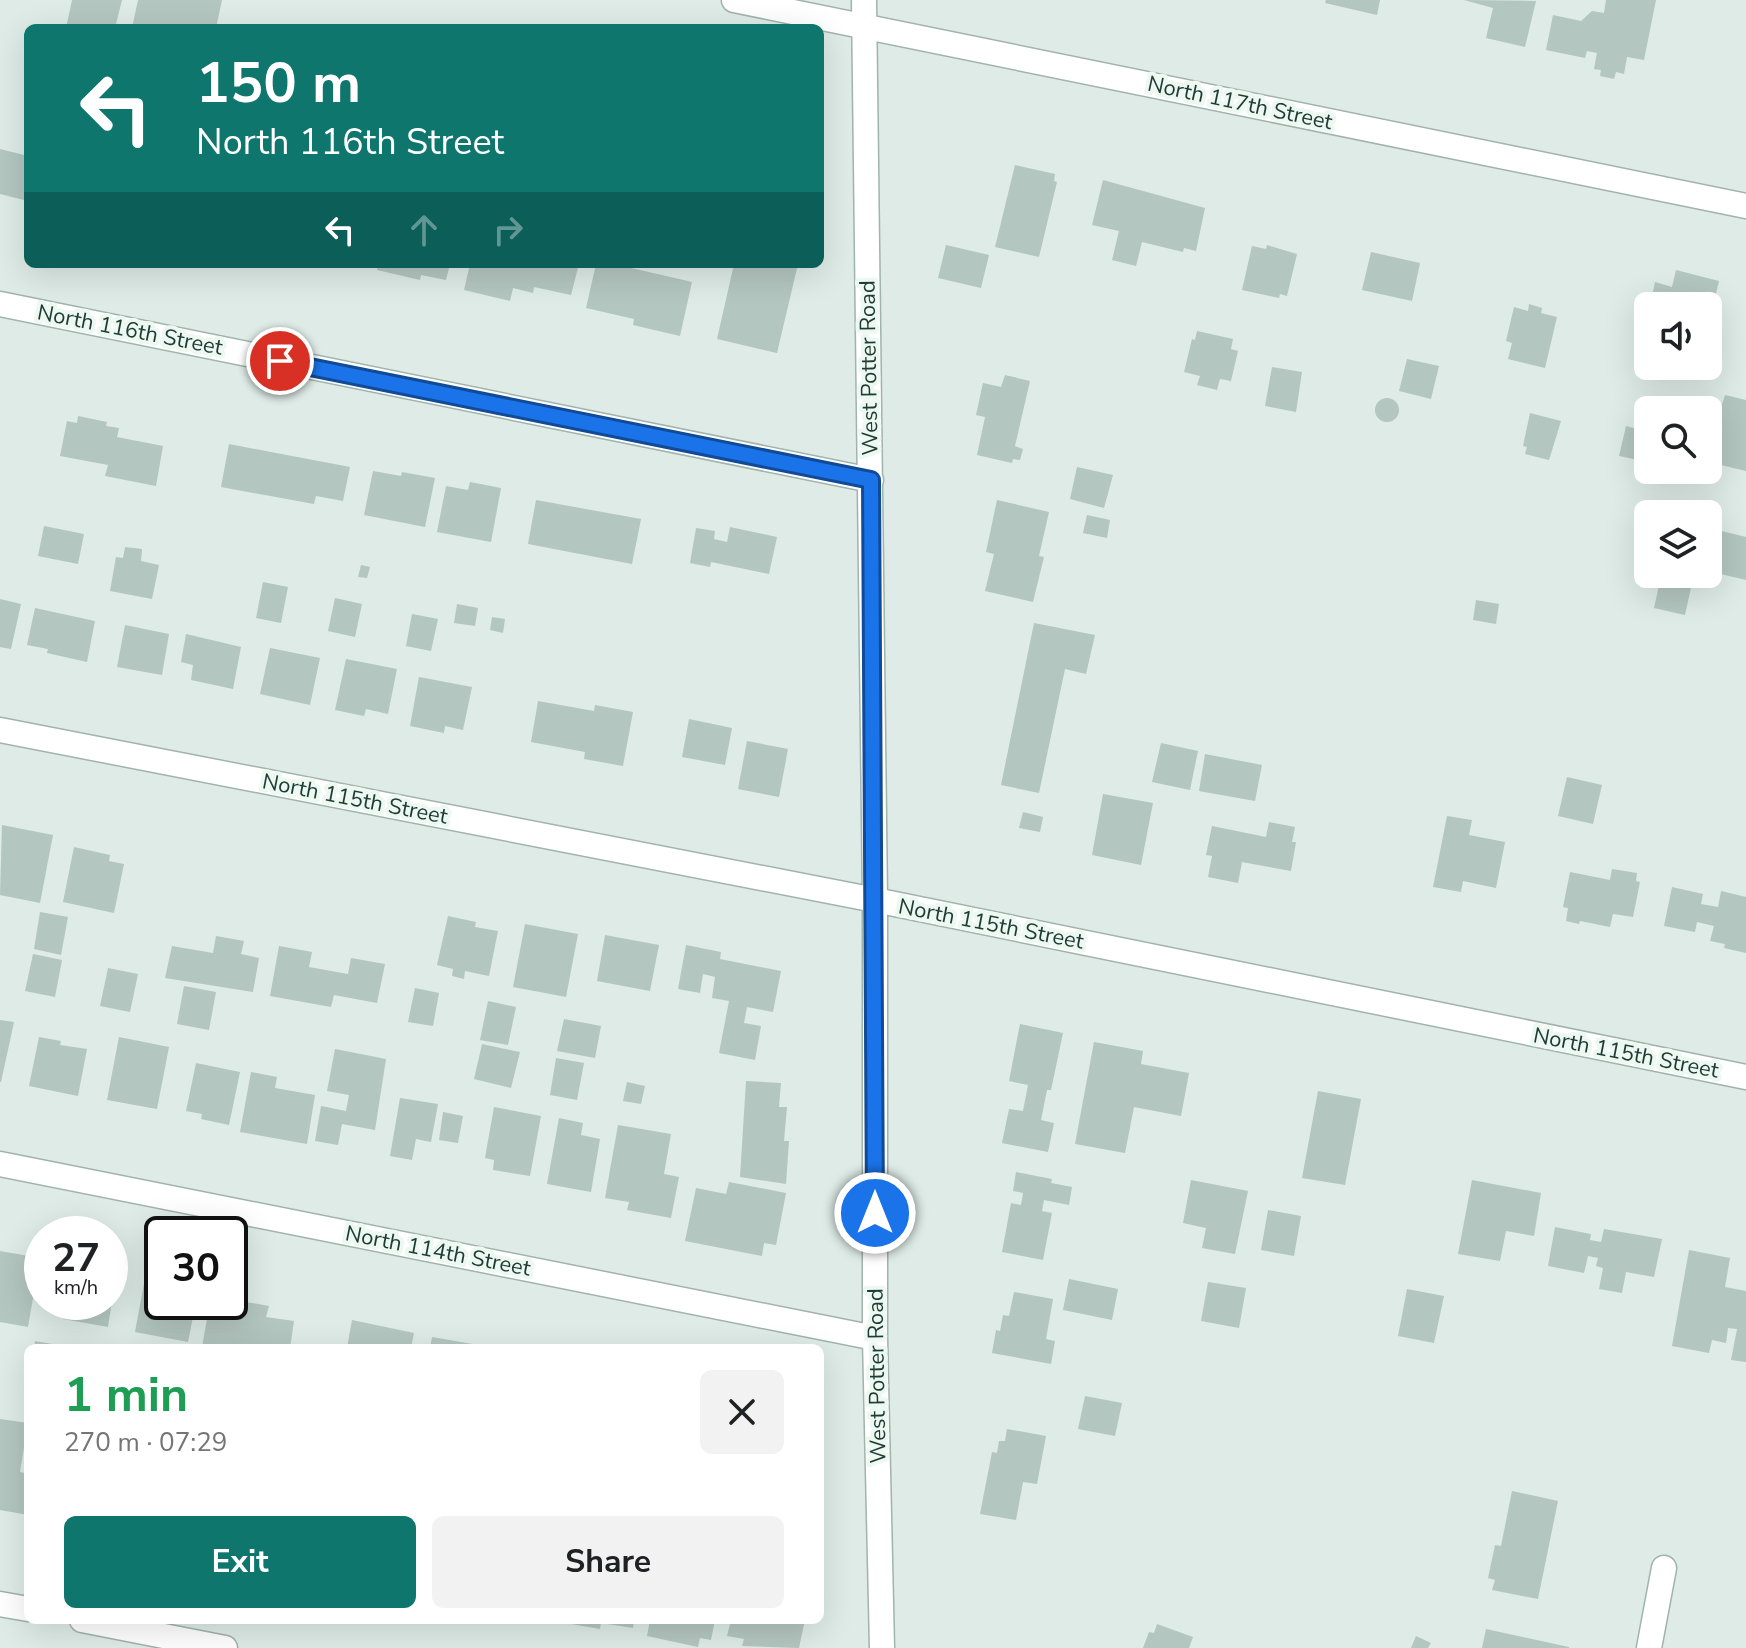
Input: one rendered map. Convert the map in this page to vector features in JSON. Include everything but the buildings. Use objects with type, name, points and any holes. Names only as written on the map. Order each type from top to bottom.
[{"type":"street","name":"North 117th Street","points":[[734,0],[1746,206]]},
{"type":"street","name":"West Potter Road","points":[[864,0],[875,900],[875,1338],[882,1648]]},
{"type":"street","name":"North 116th Street","points":[[0,304],[871,480]]},
{"type":"street","name":"North 115th Street","points":[[0,730],[875,900],[1746,1077]]},
{"type":"street","name":"North 114th Street","points":[[0,1164],[875,1338]]},
{"type":"street","points":[[1649,1648],[1664,1568]]},
{"type":"street","points":[[0,1604],[24,1608]]},
{"type":"street","points":[[102,1624],[225,1648]]},
{"type":"route","points":[[280,361],[871,480],[875,1213]]}]
